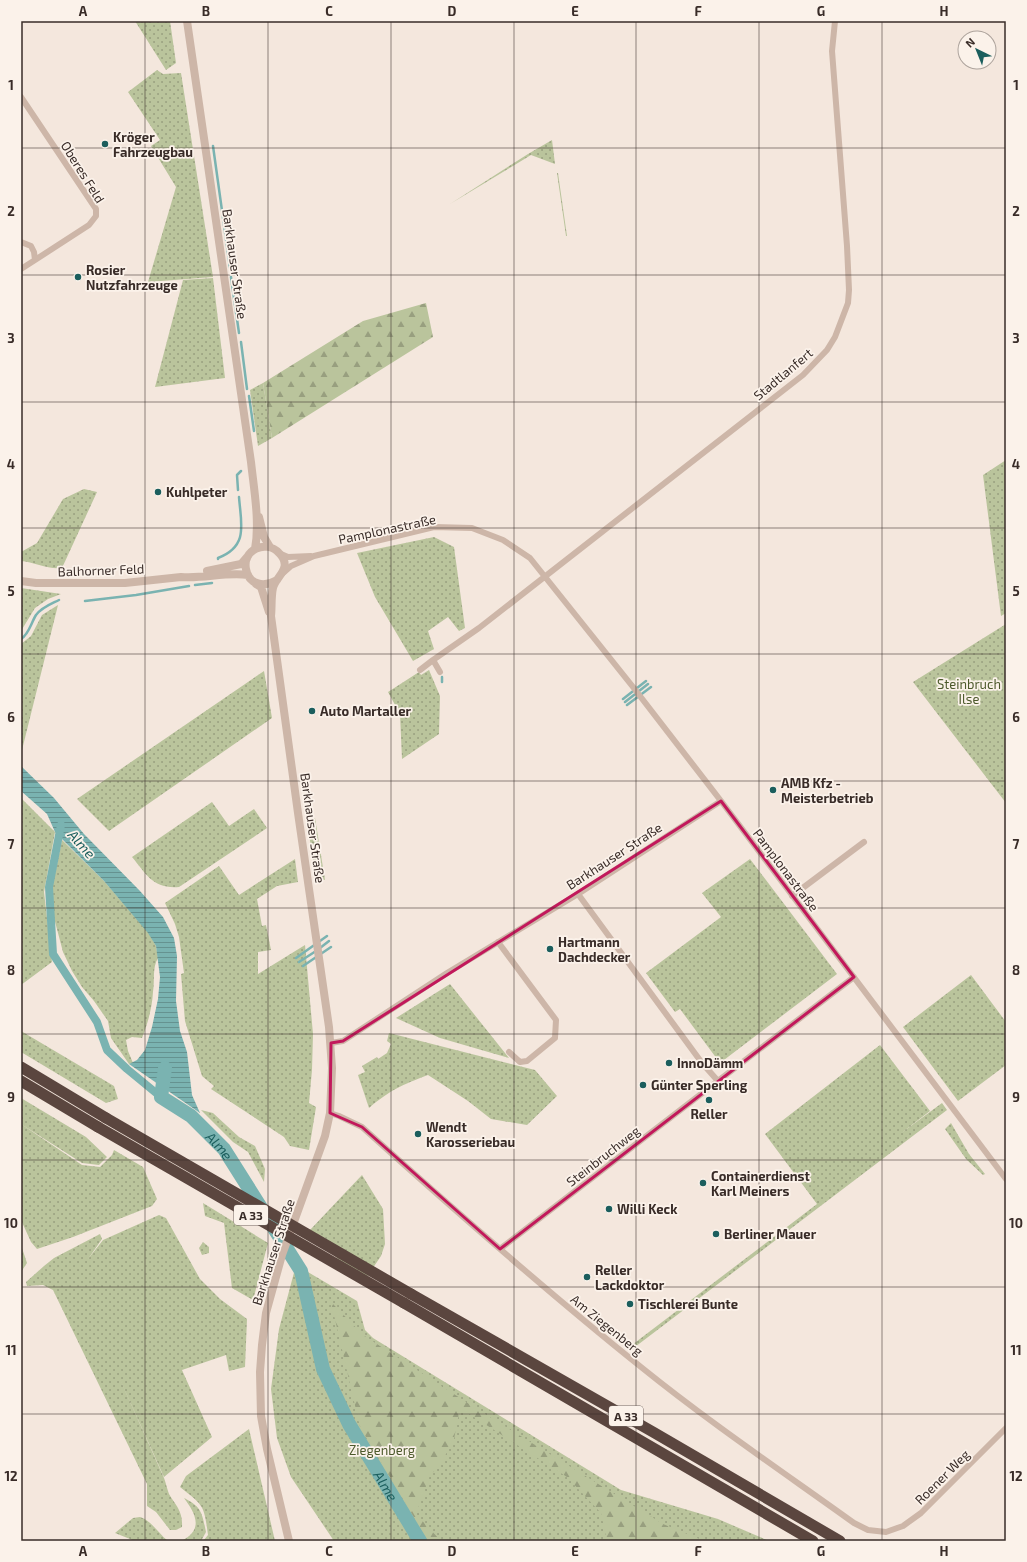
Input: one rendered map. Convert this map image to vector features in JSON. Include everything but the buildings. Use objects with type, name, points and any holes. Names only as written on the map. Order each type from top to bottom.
[{"type":"highway","name":"A 33","points":[[21,1067],[106,1118],[840,1541]]},
{"type":"highway","name":"A 33","points":[[21,1082],[813,1541]]},
{"type":"street","name":"Barkhauser Straße","points":[[187,21],[242,394],[256,510],[257,538],[255,549]]},
{"type":"street","name":"Stadtlanfert","points":[[545,576],[803,375],[827,350],[835,337],[848,303],[849,290],[848,246],[832,51],[835,21]]},
{"type":"street","name":"Oberes Feld","points":[[21,97],[96,209],[96,216],[89,225],[21,269]]},
{"type":"street","points":[[21,242],[31,246],[34,252],[35,260]]},
{"type":"street","name":"Barkhauser Straße","points":[[256,510],[260,519],[264,537],[270,547]]},
{"type":"street","name":"Pamplonastraße","points":[[314,556],[434,527],[472,528],[503,540],[530,558],[721,801],[1006,1179]]},
{"type":"street","points":[[263,546],[270,547],[288,557],[314,556],[291,566],[280,577],[268,584],[262,585],[256,583],[248,575],[245,565],[247,557],[255,549],[263,546]]},
{"type":"street","points":[[278,552],[283,560],[284,570],[280,577]]},
{"type":"street","name":"Balhorner Feld","points":[[21,581],[36,583],[125,584],[181,577],[236,566],[241,564],[247,557]]},
{"type":"street","name":"Balhorner Feld","points":[[181,577],[190,578],[237,574],[248,575]]},
{"type":"street","points":[[420,670],[478,628],[545,576]]},
{"type":"street","name":"Barkhauser Straße","points":[[271,616],[273,587],[280,577]]},
{"type":"street","name":"Barkhauser Straße","points":[[256,583],[261,587],[271,616],[331,1043],[332,1068],[330,1113],[325,1136],[282,1255],[266,1313],[262,1345],[260,1380],[261,1416],[289,1541]]},
{"type":"street","points":[[433,660],[440,672]]},
{"type":"street","name":"Barkhauser Straße","points":[[331,1043],[343,1041],[447,973],[578,894],[721,801]]},
{"type":"street","points":[[792,896],[864,842]]},
{"type":"street","points":[[578,894],[702,1063],[718,1081]]},
{"type":"street","points":[[498,942],[556,1020],[555,1038],[527,1061],[520,1062],[509,1052]]},
{"type":"street","name":"Steinbruchweg","points":[[500,1249],[854,977]]},
{"type":"street","name":"Am Ziegenberg","points":[[330,1113],[362,1127],[542,1286],[630,1359],[854,1523],[868,1530],[886,1532]]},
{"type":"street","name":"Roener Weg","points":[[886,1532],[903,1526],[921,1513],[1006,1428]]},
{"type":"highlighted area","points":[[721,801],[854,977],[500,1249],[362,1127],[330,1113],[331,1043],[343,1041]]},
{"type":"green space","points":[[135,21],[170,21],[176,63],[166,70]]},
{"type":"green space","points":[[157,70],[163,74],[181,73],[213,277],[148,282],[176,187],[151,146],[160,140],[128,92]]},
{"type":"green space","points":[[552,140],[555,164],[531,155],[450,204],[528,154]]},
{"type":"green space","points":[[558,173],[567,236],[566,236]]},
{"type":"green space","points":[[213,278],[225,378],[155,387],[183,280]]},
{"type":"green space","points":[[426,303],[433,337],[272,438],[263,383],[363,321]]},
{"type":"green space","points":[[263,383],[272,438],[258,446],[250,390]]},
{"type":"green space","points":[[1006,460],[1006,613],[1001,616],[983,475]]},
{"type":"green space","points":[[84,489],[97,492],[62,568],[52,568],[21,561],[21,552],[37,543],[63,499]]},
{"type":"green space","points":[[434,537],[454,547],[465,628],[459,631],[448,617],[428,631],[434,649],[413,661],[375,597],[357,553]]},
{"type":"green space","points":[[21,588],[61,594],[48,599],[35,608],[21,631]]},
{"type":"green space","points":[[58,605],[21,754],[21,644],[31,636],[42,615]]},
{"type":"green space","name":"Steinbruch Ilse","points":[[1006,624],[1006,803],[913,682]]},
{"type":"green space","points":[[429,670],[440,696],[439,734],[402,759],[400,714],[388,692],[419,672],[421,675]]},
{"type":"green space","points":[[264,671],[272,718],[109,831],[77,799]]},
{"type":"green space","points":[[21,798],[55,832],[44,892],[52,962],[21,985]]},
{"type":"green space","points":[[212,802],[229,826],[254,809],[267,828],[179,887],[163,886],[151,880],[132,857]]},
{"type":"green space","points":[[315,818],[325,880],[316,878],[307,822]]},
{"type":"green space","points":[[62,840],[104,881],[149,933],[156,946],[158,958],[155,966],[152,1004],[146,1027],[142,1038],[132,1037],[126,1040],[128,1051],[133,1063],[129,1064],[111,1038],[108,1021],[82,987],[63,952],[53,914],[52,888]]},
{"type":"green space","points":[[295,859],[298,882],[277,886],[257,899],[262,926],[266,925],[271,950],[258,952],[258,974],[305,945],[313,1034],[309,1103],[316,1107],[309,1150],[290,1146],[284,1137],[211,1089],[214,1086],[202,1076],[185,1021],[181,974],[184,973],[179,937],[175,924],[165,903],[219,866],[239,895]]},
{"type":"green space","points":[[750,859],[837,974],[720,1063],[680,1009],[675,1012],[646,973],[721,917],[702,893]]},
{"type":"green space","points":[[971,975],[1006,1022],[1006,1065],[958,1101],[903,1027]]},
{"type":"green space","points":[[450,984],[509,1058],[440,1038],[396,1018]]},
{"type":"green space","points":[[21,1031],[114,1086],[118,1099],[106,1103],[21,1052]]},
{"type":"green space","points":[[389,1033],[535,1070],[557,1096],[527,1125],[491,1119],[468,1101],[428,1075],[397,1088],[369,1108],[358,1075],[365,1072],[362,1066],[387,1053],[391,1044],[387,1041]]},
{"type":"green space","points":[[880,1045],[930,1111],[900,1134],[942,1103],[947,1110],[631,1350],[628,1348],[817,1204],[765,1134]]},
{"type":"green space","points":[[21,1098],[86,1137],[107,1157],[99,1165],[82,1163],[21,1124]]},
{"type":"green space","points":[[201,1110],[213,1113],[239,1137],[255,1146],[265,1169],[264,1182],[248,1152],[233,1142]]},
{"type":"green space","points":[[951,1123],[969,1154],[985,1174],[983,1175],[966,1159],[945,1129]]},
{"type":"green space","points":[[21,1124],[82,1165],[100,1167],[112,1155],[114,1150],[143,1167],[157,1199],[152,1206],[73,1237],[37,1249],[31,1242],[21,1220]]},
{"type":"green space","points":[[362,1175],[383,1209],[385,1244],[381,1256],[362,1284],[310,1230]]},
{"type":"green space","points":[[203,1203],[268,1243],[253,1300],[232,1288],[224,1223],[205,1216]]},
{"type":"green space","points":[[159,1215],[166,1218],[200,1279],[220,1299],[247,1319],[245,1367],[229,1371],[226,1355],[182,1370],[212,1437],[164,1477],[118,1375],[164,1478],[169,1494],[180,1513],[182,1527],[176,1530],[170,1530],[156,1512],[147,1506],[147,1484],[53,1290],[43,1285],[27,1286],[26,1282],[54,1258],[100,1234],[102,1239],[88,1259],[103,1240]]},
{"type":"green space","points":[[203,1242],[209,1247],[209,1253],[202,1255],[199,1248]]},
{"type":"green space","points":[[21,1245],[27,1263],[21,1272]]},
{"type":"green space","name":"Ziegenberg","points":[[296,1265],[357,1301],[365,1330],[373,1338],[621,1490],[718,1519],[769,1541],[334,1541],[291,1477],[277,1438],[271,1389],[279,1329]]},
{"type":"green space","name":"Ziegenberg","points":[[331,1302],[363,1335],[480,1411],[663,1524],[704,1541],[607,1541],[601,1513],[567,1477],[460,1408],[454,1439],[439,1467],[430,1475],[416,1514],[441,1541],[428,1541],[360,1427]]},
{"type":"green space","points":[[249,1429],[275,1541],[203,1541],[208,1535],[202,1507],[194,1498],[180,1487],[186,1476]]},
{"type":"green space","points":[[184,1498],[194,1504],[202,1515],[206,1532],[201,1541],[181,1541],[193,1532],[196,1521],[192,1510]]},
{"type":"green space","points":[[140,1517],[151,1524],[168,1541],[135,1541],[115,1533],[133,1518]]},
{"type":"water","points":[[21,766],[54,798],[84,834],[140,891],[163,917],[174,938],[177,956],[176,1001],[180,1031],[187,1052],[192,1095],[200,1113],[129,1064],[137,1060],[145,1050],[152,1027],[158,999],[160,977],[156,946],[148,933],[104,881],[55,832],[47,814],[21,791]]},
{"type":"waterway","points":[[213,146],[230,268]]},
{"type":"waterway","points":[[231,277],[239,333]]},
{"type":"waterway","points":[[241,342],[247,389]]},
{"type":"waterway","points":[[249,396],[254,431]]},
{"type":"waterway","points":[[238,490],[237,475],[241,471]]},
{"type":"waterway","points":[[218,559],[228,553],[239,541],[241,533],[239,497]]},
{"type":"waterway","points":[[195,585],[212,583]]},
{"type":"waterway","points":[[85,601],[136,595],[189,586]]},
{"type":"waterway","points":[[21,639],[28,631],[38,612],[59,600]]},
{"type":"waterway","points":[[442,677],[442,682]]},
{"type":"waterway","points":[[623,699],[646,681]]},
{"type":"waterway","points":[[625,702],[648,684]]},
{"type":"waterway","points":[[627,705],[651,687]]},
{"type":"waterway","points":[[61,825],[49,887],[53,954],[97,1022],[107,1050],[127,1069],[161,1097]]},
{"type":"waterway","points":[[296,958],[327,936]]},
{"type":"waterway","points":[[320,948],[329,941]]},
{"type":"waterway","points":[[303,966],[331,947]]},
{"type":"waterway","points":[[299,962],[316,951]]},
{"type":"waterway","name":"Alme","points":[[165,1068],[161,1097],[191,1116],[224,1149],[301,1271],[323,1369],[349,1424],[420,1541]]},
{"type":"place","name":"Kröger Fahrzeugbau","points":[[105,144]]},
{"type":"place","name":"Rosier Nutzfahrzeuge","points":[[78,277]]},
{"type":"place","name":"Kuhlpeter","points":[[158,492]]},
{"type":"place","name":"Auto Martaller","points":[[312,711]]},
{"type":"place","name":"AMB Kfz - Meisterbetrieb","points":[[773,790]]},
{"type":"place","name":"Hartmann Dachdecker","points":[[550,949]]},
{"type":"place","name":"InnoDämm","points":[[669,1063]]},
{"type":"place","name":"Günter Sperling","points":[[643,1085]]},
{"type":"place","name":"Reller","points":[[709,1100]]},
{"type":"place","name":"Wendt Karosseriebau","points":[[418,1134]]},
{"type":"place","name":"Containerdienst Karl Meiners","points":[[703,1183]]},
{"type":"place","name":"Willi Keck","points":[[609,1209]]},
{"type":"place","name":"Berliner Mauer","points":[[716,1234]]},
{"type":"place","name":"Reller Lackdoktor","points":[[587,1277]]},
{"type":"place","name":"Tischlerei Bunte","points":[[630,1304]]}]
